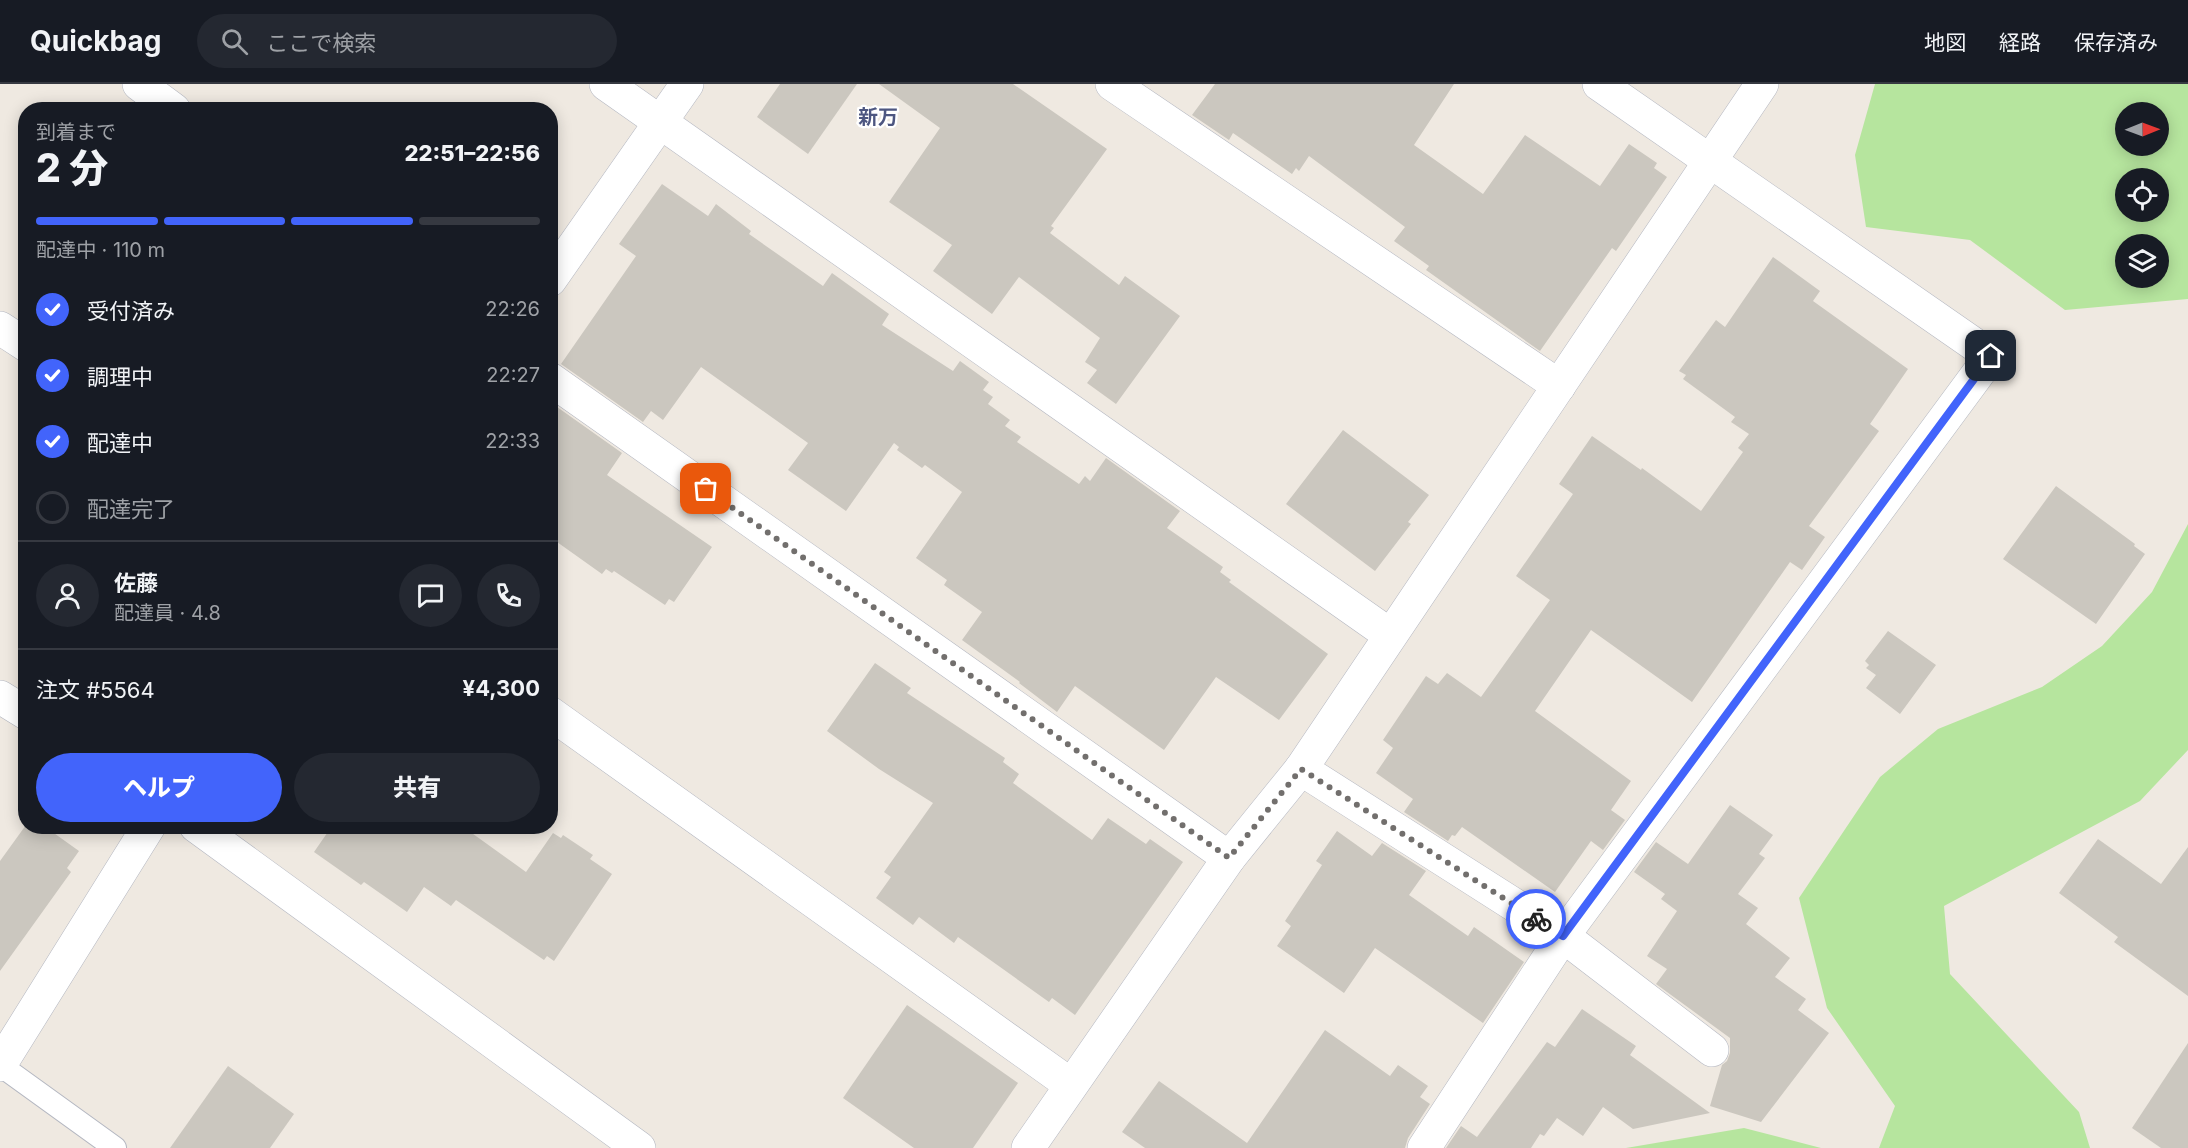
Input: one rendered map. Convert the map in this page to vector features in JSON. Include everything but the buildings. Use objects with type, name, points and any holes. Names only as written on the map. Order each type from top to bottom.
[{"type":"street","points":[[139,84],[163,102]]},
{"type":"street","points":[[606,84],[1390,635]]},
{"type":"street","points":[[558,269],[687,84]]},
{"type":"street","points":[[1112,84],[1559,386]]},
{"type":"street","points":[[1424,1148],[1563,936],[1991,356],[1599,84]]},
{"type":"street","points":[[1028,1148],[1229,858],[1301,769],[1762,84]]},
{"type":"street","points":[[0,328],[18,340]]},
{"type":"street","points":[[558,385],[1229,858]]},
{"type":"street","points":[[0,696],[18,708]]},
{"type":"street","points":[[558,719],[1071,1085]]},
{"type":"street","points":[[1301,769],[1563,936],[1712,1050]]},
{"type":"street","points":[[0,1065],[144,834]]},
{"type":"street","points":[[207,834],[639,1148]]},
{"type":"lane","points":[[0,1065],[115,1148]]},
{"type":"green space","points":[[1875,84],[2188,84],[2188,299],[2065,310],[1970,240],[1866,227],[1855,155]]},
{"type":"green space","points":[[2188,524],[2188,750],[2140,801],[1944,906],[1950,974],[2079,1112],[2090,1148],[1879,1148],[1895,1106],[1827,1008],[1799,898],[1880,777],[1938,729],[2042,687],[2102,646],[2152,592]]},
{"type":"green space","points":[[1744,1128],[1821,1148],[1626,1148]]},
{"type":"way so far","points":[[706,489],[1229,858],[1301,769],[1536,919]]},
{"type":"district","name":"新万","points":[[878,117]]},
{"type":"route","points":[[1536,919],[1563,936],[1991,356]]}]
